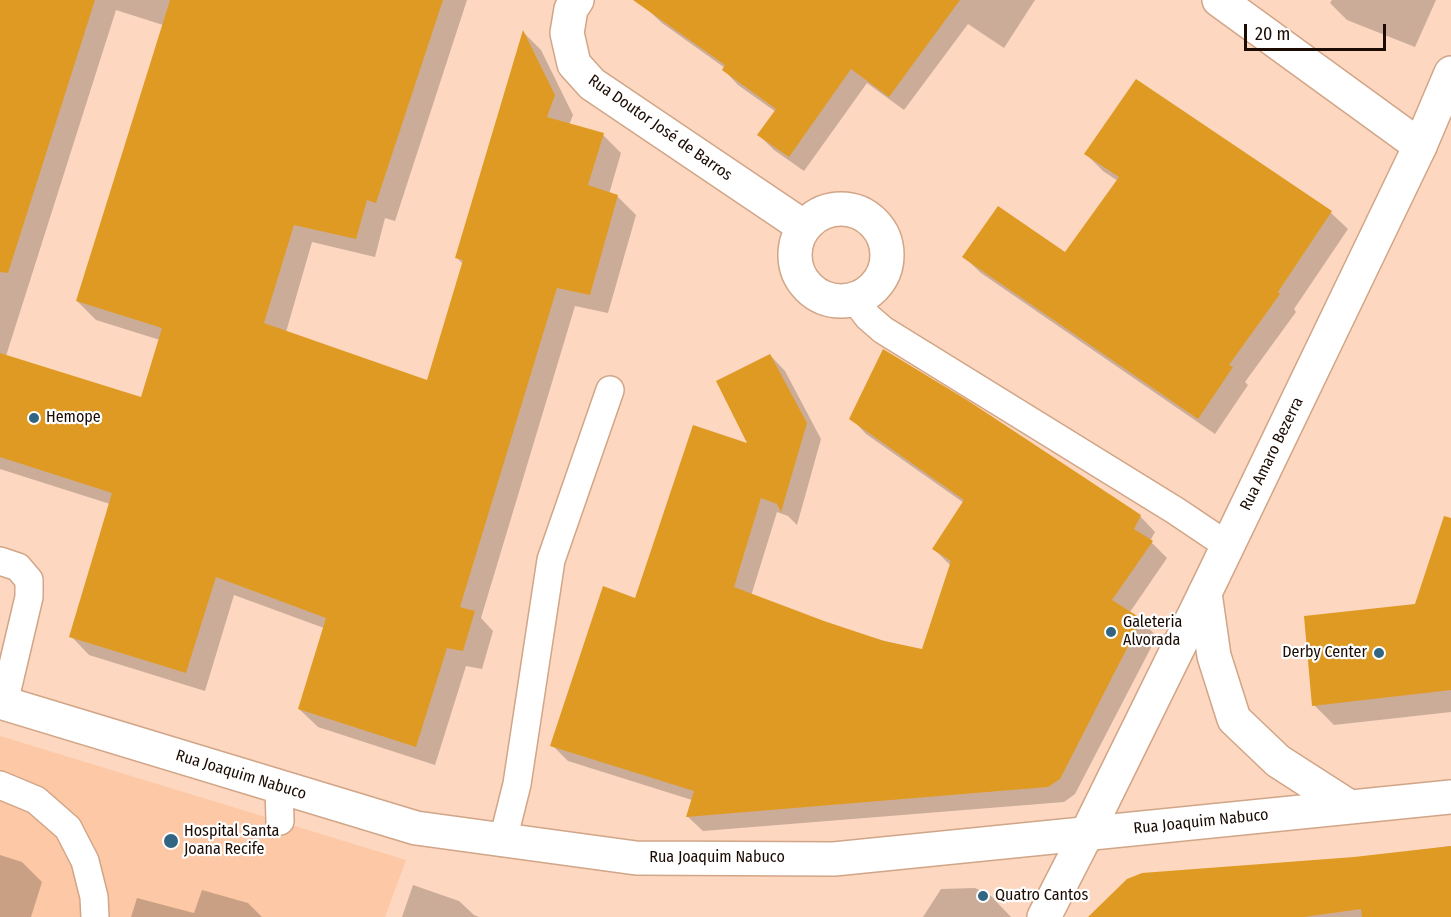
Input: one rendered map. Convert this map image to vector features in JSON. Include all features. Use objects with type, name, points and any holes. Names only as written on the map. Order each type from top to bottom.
[{"type":"main road","name":"Rua Doutor José de Barros","points":[[577,0],[571,9],[567,33],[574,64],[592,84],[804,227]]},
{"type":"main road","points":[[1219,0],[1420,146]]},
{"type":"main road","name":"Rua Amaro Bezerra","points":[[1044,917],[1228,546],[1420,146],[1451,73]]},
{"type":"main road","points":[[833,209],[849,209],[865,215],[884,234],[888,249],[887,265],[881,280],[870,292],[855,300],[831,300],[816,294],[803,282],[794,258],[796,242],[804,227],[818,215],[833,209]]},
{"type":"main road","points":[[1205,593],[1214,656],[1234,719],[1278,761],[1347,806]]},
{"type":"main road","name":"Rua Joaquim Nabuco","points":[[2,703],[416,828],[636,858],[834,859],[1451,796]]},
{"type":"lane","points":[[855,300],[868,318],[883,330],[1176,511],[1228,546]]},
{"type":"lane","points":[[503,840],[517,784],[551,560],[610,390]]},
{"type":"lane","points":[[0,561],[18,567],[29,580],[29,597],[2,703]]},
{"type":"lane","points":[[0,785],[36,800],[68,828],[85,861],[94,897],[95,917]]},
{"type":"lane","points":[[279,786],[280,821]]},
{"type":"shaded area","name":"Hospital Santa Joana Recife","points":[[0,736],[406,860],[385,917],[0,917]]},
{"type":"building","points":[[0,0],[95,0],[8,273],[0,272]]},
{"type":"building","points":[[170,0],[443,0],[376,203],[367,200],[356,239],[294,225],[264,323],[427,380],[463,260],[455,258],[523,30],[555,95],[547,117],[604,133],[588,185],[618,195],[590,295],[557,288],[460,607],[475,611],[463,651],[447,648],[416,747],[298,709],[326,618],[216,577],[186,673],[69,637],[112,493],[0,457],[0,353],[141,397],[162,328],[76,301]]},
{"type":"building","points":[[633,0],[960,0],[889,97],[851,69],[789,157],[757,135],[776,109],[722,70],[725,65]]},
{"type":"building","points":[[1136,79],[1332,211],[1278,292],[1280,294],[1229,365],[1233,367],[1198,419],[962,257],[998,206],[1065,252],[1119,177],[1084,154]]},
{"type":"building","points":[[883,349],[967,400],[1141,515],[1134,529],[1153,541],[1112,600],[1142,619],[1060,779],[1048,787],[686,817],[694,791],[550,746],[603,586],[635,598],[693,425],[747,443],[716,381],[770,354],[807,423],[781,512],[777,504],[761,498],[734,587],[884,641],[922,649],[951,561],[932,549],[964,500],[849,419]]},
{"type":"building","name":"Derby Center","points":[[1444,516],[1451,518],[1451,690],[1312,706],[1304,616],[1415,604]]},
{"type":"building","points":[[1451,846],[1451,917],[1362,917],[1361,909],[1304,917],[1088,917],[1127,879],[1142,873],[1354,857]]},
{"type":"place","name":"Hemope","points":[[34,418]]},
{"type":"place","name":"Galeteria Alvorada","points":[[1111,632]]},
{"type":"place","name":"Derby Center","points":[[1379,653]]},
{"type":"place","name":"Hospital Santa Joana Recife","points":[[171,841]]},
{"type":"place","name":"Quatro Cantos","points":[[983,896]]}]
